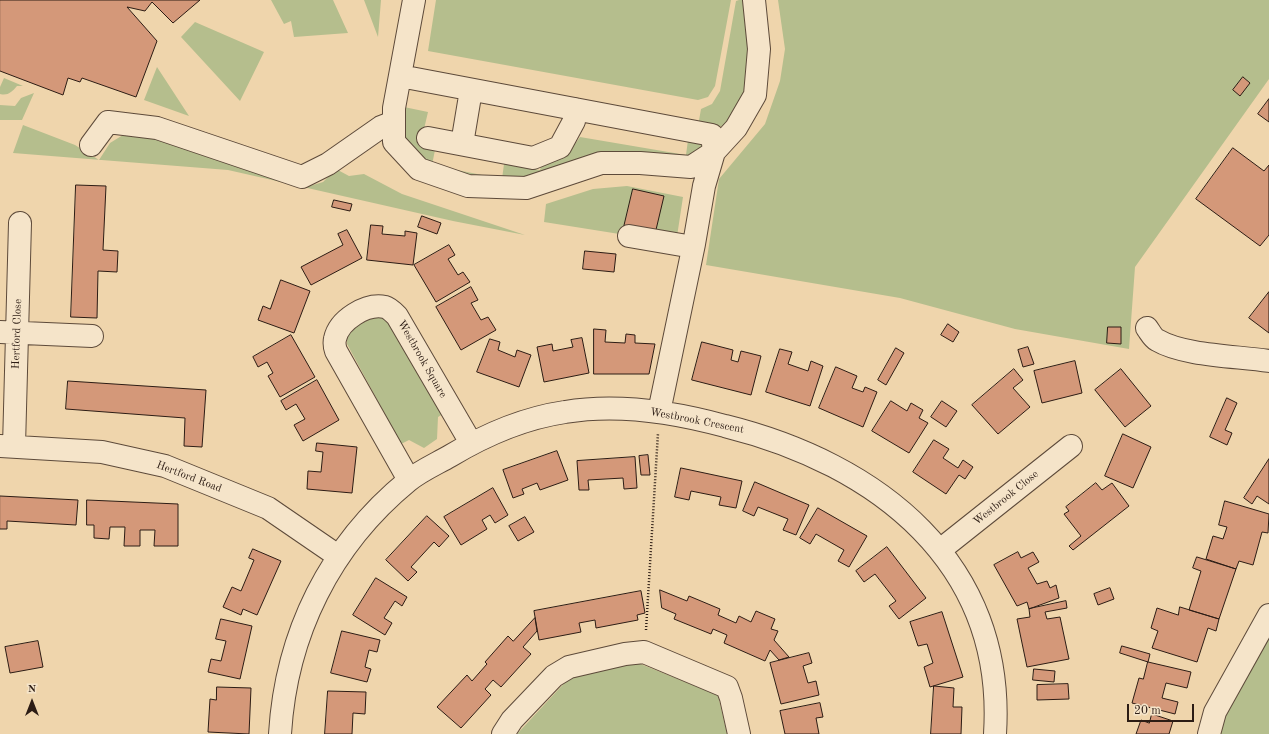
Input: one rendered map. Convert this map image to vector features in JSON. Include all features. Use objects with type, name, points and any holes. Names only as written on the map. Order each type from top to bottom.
[{"type":"street","points":[[414,0],[394,108],[394,142],[419,169],[468,186],[526,188],[601,163],[640,163],[691,167],[714,152],[736,128],[755,95],[759,49],[754,0]]},
{"type":"street","points":[[400,76],[712,135],[714,152],[704,186],[659,412]]},
{"type":"street","points":[[462,144],[471,90]]},
{"type":"street","points":[[428,138],[533,158],[560,147],[574,121],[575,109]]},
{"type":"street","points":[[91,145],[108,122],[157,128],[302,177],[328,164],[381,127],[394,122]]},
{"type":"street","name":"Hertford Close","points":[[7,446],[9,333],[20,222]]},
{"type":"street","points":[[629,236],[693,247]]},
{"type":"street","name":"Westbrook Square","points":[[409,480],[336,351],[334,340],[339,328],[356,313],[372,307],[386,307],[397,316],[471,443]]},
{"type":"street","points":[[1147,328],[1156,340],[1173,346],[1194,351],[1269,361]]},
{"type":"street","points":[[9,333],[92,336]]},
{"type":"street","name":"Westbrook Crescent","points":[[280,734],[281,713],[291,659],[311,605],[338,556],[372,516],[409,480],[471,443],[519,423],[565,412],[611,408],[659,412],[711,422],[760,434],[798,449],[835,468],[884,498],[903,512],[940,550],[964,586],[982,626],[996,689],[994,734]]},
{"type":"street","name":"Hertford Road","points":[[7,446],[102,452],[165,466],[268,508],[338,556]]},
{"type":"street","name":"Westbrook Close","points":[[940,550],[1071,446]]},
{"type":"street","points":[[1210,734],[1215,712],[1269,615]]},
{"type":"street","points":[[503,734],[512,720],[554,676],[569,667],[626,654],[644,652],[727,687],[739,734]]},
{"type":"path","points":[[644,652],[659,412]]},
{"type":"green space","points":[[271,0],[333,0],[348,33],[294,37],[291,21],[284,24]]},
{"type":"green space","points":[[364,0],[381,0],[378,37]]},
{"type":"green space","points":[[436,0],[731,0],[715,86],[708,97],[698,100],[428,51]]},
{"type":"green space","points":[[746,0],[750,94],[729,125],[707,128],[698,126],[701,109],[712,104],[720,91],[736,1]]},
{"type":"green space","points":[[778,0],[1269,0],[1269,79],[1135,267],[1129,349],[1015,329],[900,298],[706,265],[719,179],[765,124],[780,81],[785,49]]},
{"type":"green space","points":[[195,22],[264,52],[240,101],[181,37]]},
{"type":"green space","points":[[157,67],[189,116],[144,100]]},
{"type":"green space","points":[[4,78],[23,86],[17,86],[8,94],[0,94],[0,87]]},
{"type":"green space","points":[[34,93],[22,120],[0,120],[0,105],[15,106],[21,98]]},
{"type":"green space","points":[[404,107],[428,112],[420,146],[435,150],[432,164],[415,155],[405,141],[400,127]]},
{"type":"green space","points":[[23,125],[75,145],[99,160],[13,153]]},
{"type":"green space","points":[[123,135],[153,137],[294,185],[228,170],[99,160],[110,143]]},
{"type":"green space","points":[[580,137],[686,155],[688,140],[709,145],[693,157],[671,161],[627,152],[597,153],[528,179],[475,181],[452,175],[434,165],[502,179],[504,164],[540,170],[542,164],[554,160],[564,154],[573,147]]},
{"type":"green space","points":[[336,169],[349,176],[364,174],[402,194],[525,235],[453,221],[305,187],[323,182]]},
{"type":"green space","points":[[627,186],[683,197],[676,243],[544,222],[546,204],[593,189]]},
{"type":"green space","points":[[381,316],[387,321],[443,414],[438,417],[437,439],[424,448],[409,440],[401,444],[347,344],[348,335],[354,328],[368,320]]},
{"type":"green space","points":[[1269,631],[1269,734],[1220,734],[1230,702]]},
{"type":"green space","points":[[638,663],[718,695],[727,734],[517,734],[570,677]]},
{"type":"building","points":[[0,0],[200,0],[173,23],[152,2],[145,11],[127,7],[157,41],[136,97],[82,78],[80,82],[68,78],[63,95],[0,71]]},
{"type":"building","points":[[1243,77],[1250,83],[1240,96],[1233,90]]},
{"type":"building","points":[[1269,99],[1269,122],[1258,114]]},
{"type":"building","points":[[1233,148],[1264,171],[1269,165],[1269,235],[1260,246],[1196,199]]},
{"type":"building","points":[[76,185],[106,186],[103,250],[118,251],[117,272],[98,271],[97,318],[71,317]]},
{"type":"building","points":[[633,189],[664,196],[655,234],[624,227]]},
{"type":"building","points":[[334,200],[352,204],[350,211],[332,207]]},
{"type":"building","points":[[422,216],[441,223],[437,234],[418,227]]},
{"type":"building","points":[[371,225],[383,226],[382,234],[405,236],[405,231],[417,233],[413,265],[367,260]]},
{"type":"building","points":[[347,230],[362,258],[311,285],[301,267],[343,245],[338,234]]},
{"type":"building","points":[[449,245],[455,255],[448,259],[458,275],[463,272],[470,282],[436,302],[414,265]]},
{"type":"building","points":[[585,251],[616,254],[614,272],[583,269]]},
{"type":"building","points":[[281,280],[310,291],[294,333],[258,320],[263,306],[270,309]]},
{"type":"building","points":[[471,287],[478,300],[471,303],[481,320],[488,317],[496,330],[461,350],[436,307]]},
{"type":"building","points":[[1269,292],[1269,333],[1249,318]]},
{"type":"building","points":[[948,324],[959,332],[953,342],[941,335]]},
{"type":"building","points":[[1108,327],[1121,327],[1121,344],[1107,343]]},
{"type":"building","points":[[594,329],[606,330],[605,342],[625,343],[626,334],[635,335],[635,343],[655,344],[649,374],[594,374]]},
{"type":"building","points":[[291,335],[315,377],[280,397],[268,376],[273,373],[267,362],[258,367],[253,357]]},
{"type":"building","points":[[582,338],[589,373],[544,382],[537,347],[552,344],[553,351],[573,347],[571,340]]},
{"type":"building","points":[[490,339],[500,342],[498,350],[515,357],[517,350],[531,355],[519,387],[477,372]]},
{"type":"building","points":[[702,342],[733,350],[731,360],[738,362],[741,351],[761,356],[751,395],[692,380]]},
{"type":"building","points":[[1028,347],[1034,364],[1023,367],[1018,350]]},
{"type":"building","points":[[896,348],[904,353],[886,385],[878,380]]},
{"type":"building","points":[[780,349],[792,352],[788,364],[808,371],[811,361],[823,366],[810,406],[766,392]]},
{"type":"building","points":[[1075,361],[1082,393],[1042,403],[1034,371]]},
{"type":"building","points":[[836,367],[857,376],[852,388],[863,392],[865,387],[877,392],[863,427],[819,408]]},
{"type":"building","points":[[1014,369],[1023,380],[1013,388],[1030,407],[998,434],[972,405]]},
{"type":"building","points":[[1121,369],[1151,406],[1125,427],[1095,390]]},
{"type":"building","points":[[317,380],[339,420],[303,441],[294,425],[305,419],[296,404],[286,410],[281,401]]},
{"type":"building","points":[[68,381],[206,390],[202,447],[184,446],[185,418],[66,409]]},
{"type":"building","points":[[1227,398],[1237,403],[1225,430],[1232,433],[1227,445],[1210,437]]},
{"type":"building","points":[[891,401],[907,411],[911,403],[923,410],[919,418],[928,423],[909,453],[872,431]]},
{"type":"building","points":[[942,401],[957,411],[946,427],[931,417]]},
{"type":"building","points":[[1123,434],[1151,447],[1133,488],[1105,476]]},
{"type":"building","points":[[934,440],[949,449],[943,458],[958,468],[963,460],[973,467],[965,479],[959,475],[946,494],[913,472]]},
{"type":"building","points":[[317,443],[357,447],[352,493],[307,489],[308,471],[321,472],[323,452],[316,451]]},
{"type":"building","points":[[557,451],[568,480],[540,490],[537,483],[522,489],[524,494],[513,498],[503,470]]},
{"type":"building","points":[[648,455],[650,475],[641,475],[639,456]]},
{"type":"building","points":[[635,457],[637,488],[624,489],[623,478],[588,480],[589,490],[579,490],[577,461]]},
{"type":"building","points":[[1269,459],[1269,504],[1257,496],[1252,504],[1244,498]]},
{"type":"building","points":[[681,468],[742,481],[736,508],[719,505],[721,497],[691,491],[689,500],[675,497]]},
{"type":"building","points":[[755,482],[809,505],[796,535],[783,530],[788,519],[758,507],[754,516],[743,511]]},
{"type":"building","points":[[1096,483],[1102,490],[1112,483],[1129,506],[1073,550],[1069,546],[1081,536],[1064,514],[1069,511],[1066,507]]},
{"type":"building","points":[[493,488],[508,515],[495,523],[490,515],[482,520],[487,529],[461,545],[444,517]]},
{"type":"building","points":[[0,496],[78,500],[76,525],[7,521],[7,529],[0,529]]},
{"type":"building","points":[[87,500],[178,504],[178,546],[154,546],[155,530],[140,530],[140,546],[124,546],[125,527],[110,527],[109,539],[94,538],[94,525],[87,525]]},
{"type":"building","points":[[1225,501],[1269,514],[1268,533],[1262,532],[1253,565],[1239,561],[1236,569],[1206,559],[1213,536],[1223,539],[1227,527],[1219,525]]},
{"type":"building","points":[[818,508],[867,536],[849,567],[838,561],[844,550],[816,534],[810,544],[800,538]]},
{"type":"building","points":[[427,516],[449,536],[439,547],[434,542],[411,567],[417,572],[408,581],[386,560]]},
{"type":"building","points":[[525,517],[534,532],[518,541],[509,526]]},
{"type":"building","points":[[887,547],[926,598],[899,619],[889,606],[896,601],[875,574],[864,582],[856,571]]},
{"type":"building","points":[[253,549],[281,561],[257,615],[243,609],[241,615],[223,607],[232,587],[241,591],[254,560],[249,558]]},
{"type":"building","points":[[1018,552],[1021,558],[1033,552],[1039,562],[1028,568],[1037,584],[1047,581],[1050,588],[1056,585],[1059,598],[1029,609],[1027,602],[1017,606],[994,565]]},
{"type":"building","points":[[1197,557],[1236,569],[1219,619],[1189,610],[1201,571],[1193,568]]},
{"type":"building","points":[[376,578],[407,597],[402,606],[395,601],[384,618],[392,623],[385,635],[353,615]]},
{"type":"building","points":[[1110,588],[1114,599],[1098,605],[1094,594]]},
{"type":"building","points":[[660,590],[687,601],[689,596],[720,609],[718,615],[736,623],[739,616],[751,622],[756,611],[775,619],[771,629],[778,631],[774,640],[789,657],[779,660],[770,650],[765,661],[724,643],[727,635],[713,629],[711,634],[674,619],[676,614],[662,608]]},
{"type":"building","points":[[641,591],[645,613],[637,615],[638,620],[596,628],[595,620],[579,623],[581,632],[539,640],[534,611]]},
{"type":"building","points":[[1066,601],[1067,608],[1045,612],[1047,619],[1060,617],[1069,659],[1027,667],[1017,619],[1030,617],[1029,609]]},
{"type":"building","points":[[1180,607],[1219,619],[1216,631],[1208,628],[1197,662],[1152,648],[1158,631],[1151,628],[1157,608],[1178,615]]},
{"type":"building","points":[[942,612],[963,677],[930,687],[924,667],[933,663],[927,644],[918,646],[910,622]]},
{"type":"building","points":[[535,618],[537,631],[523,647],[531,654],[501,687],[493,680],[485,689],[491,695],[461,728],[437,707],[467,675],[472,681],[487,664],[485,662],[508,636],[513,641]]},
{"type":"building","points":[[221,619],[252,626],[240,679],[208,672],[211,659],[221,661],[226,641],[216,639]]},
{"type":"building","points":[[342,631],[380,640],[377,652],[369,650],[365,667],[371,669],[367,682],[331,673]]},
{"type":"building","points":[[38,641],[43,667],[10,673],[5,647]]},
{"type":"building","points":[[1122,646],[1150,654],[1148,662],[1120,653]]},
{"type":"building","points":[[809,653],[812,663],[803,666],[808,683],[816,681],[819,695],[781,704],[770,663]]},
{"type":"building","points":[[1148,662],[1191,672],[1187,688],[1166,683],[1162,698],[1178,702],[1175,714],[1132,703],[1139,678],[1143,679]]},
{"type":"building","points":[[1034,669],[1055,671],[1054,682],[1033,680]]},
{"type":"building","points":[[1068,684],[1069,699],[1037,700],[1037,685]]},
{"type":"building","points":[[934,686],[954,688],[953,707],[962,707],[961,734],[931,734]]},
{"type":"building","points":[[217,687],[251,688],[249,734],[208,732],[210,699],[216,700]]},
{"type":"building","points":[[328,691],[366,692],[365,714],[353,713],[352,734],[325,734]]},
{"type":"building","points":[[820,703],[823,717],[816,718],[819,734],[785,734],[780,711]]},
{"type":"building","points":[[1152,714],[1173,721],[1169,734],[1136,734],[1141,720],[1149,723]]}]
